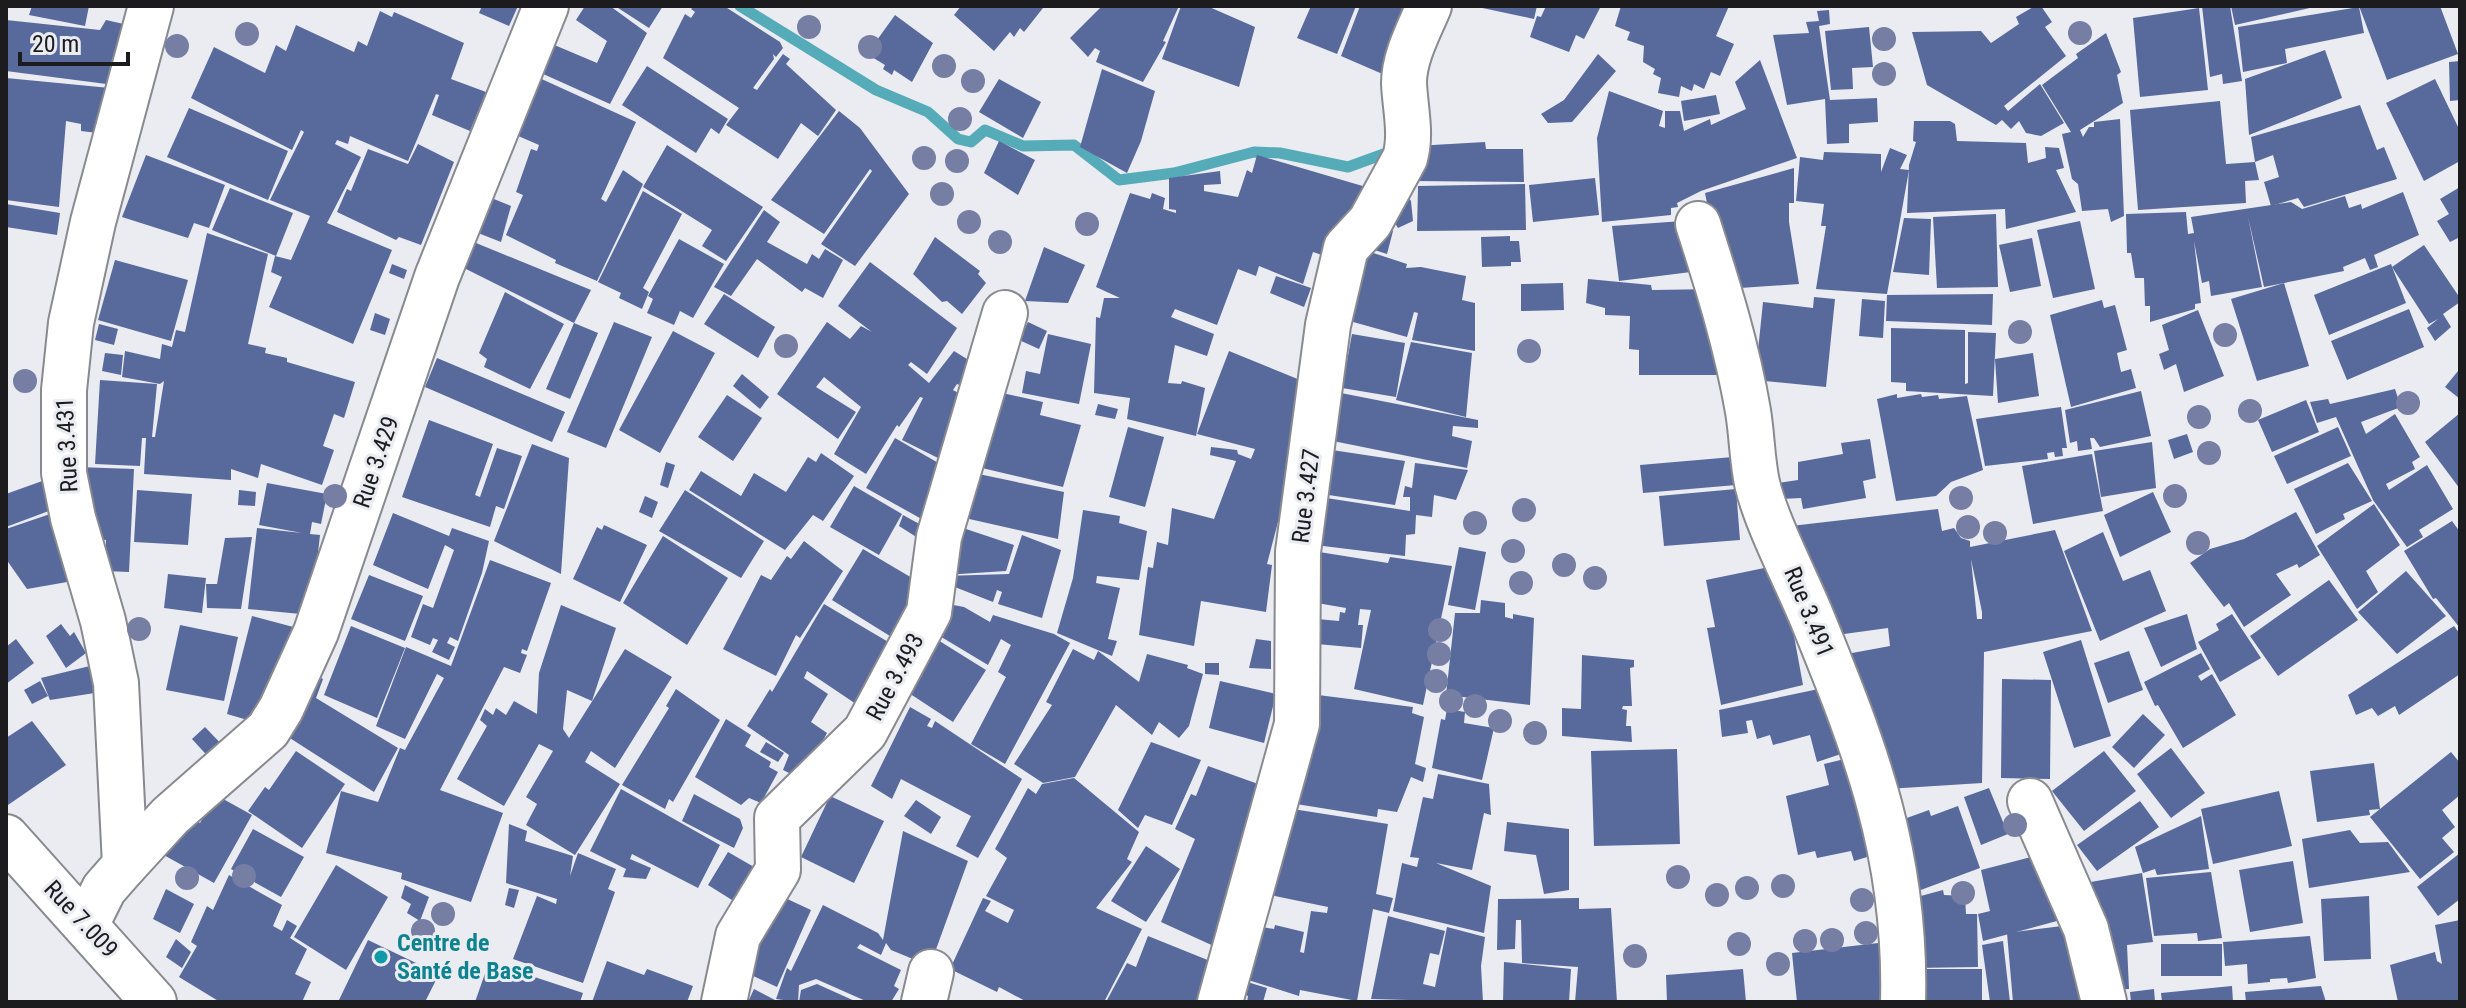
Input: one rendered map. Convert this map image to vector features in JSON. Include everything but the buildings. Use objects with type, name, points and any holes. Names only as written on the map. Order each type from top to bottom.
[{"type":"street","name":"Rue 3.431","points":[[125,865],[116,683],[64,473],[64,390],[71,323],[93,222],[151,6]]},
{"type":"street","name":"Rue 3.429","points":[[125,865],[170,816],[268,730],[281,709],[316,632],[437,277],[546,6]]},
{"type":"street","name":"Rue 3.427","points":[[1220,1002],[1297,724],[1298,552],[1328,325],[1346,248],[1370,222],[1405,158],[1408,147],[1404,80],[1407,62],[1429,6]]},
{"type":"street","name":"Rue 3.491","points":[[1698,224],[1731,327],[1748,411],[1757,485],[1839,685],[1869,764],[1883,814],[1904,927],[1903,1002]]},
{"type":"street","name":"Rue 3.493","points":[[724,1002],[738,936],[778,870],[777,818],[865,732],[929,612],[939,537],[1005,313]]},
{"type":"street","points":[[2030,801],[2086,929],[2104,1002]]},
{"type":"street","name":"Rue 7.009","points":[[6,837],[154,1002]]},
{"type":"street","points":[[86,925],[104,889],[125,865]]},
{"type":"street","name":"Rue 7.009","points":[[6,877],[119,1002]]},
{"type":"waterway","points":[[740,6],[876,90],[928,112],[958,139],[971,142],[985,130],[1023,146],[1074,145],[1119,180],[1174,173],[1254,152],[1280,153],[1348,167],[1392,151]]},
{"type":"place","name":"Centre de Santé de Base","points":[[381,957]]}]
